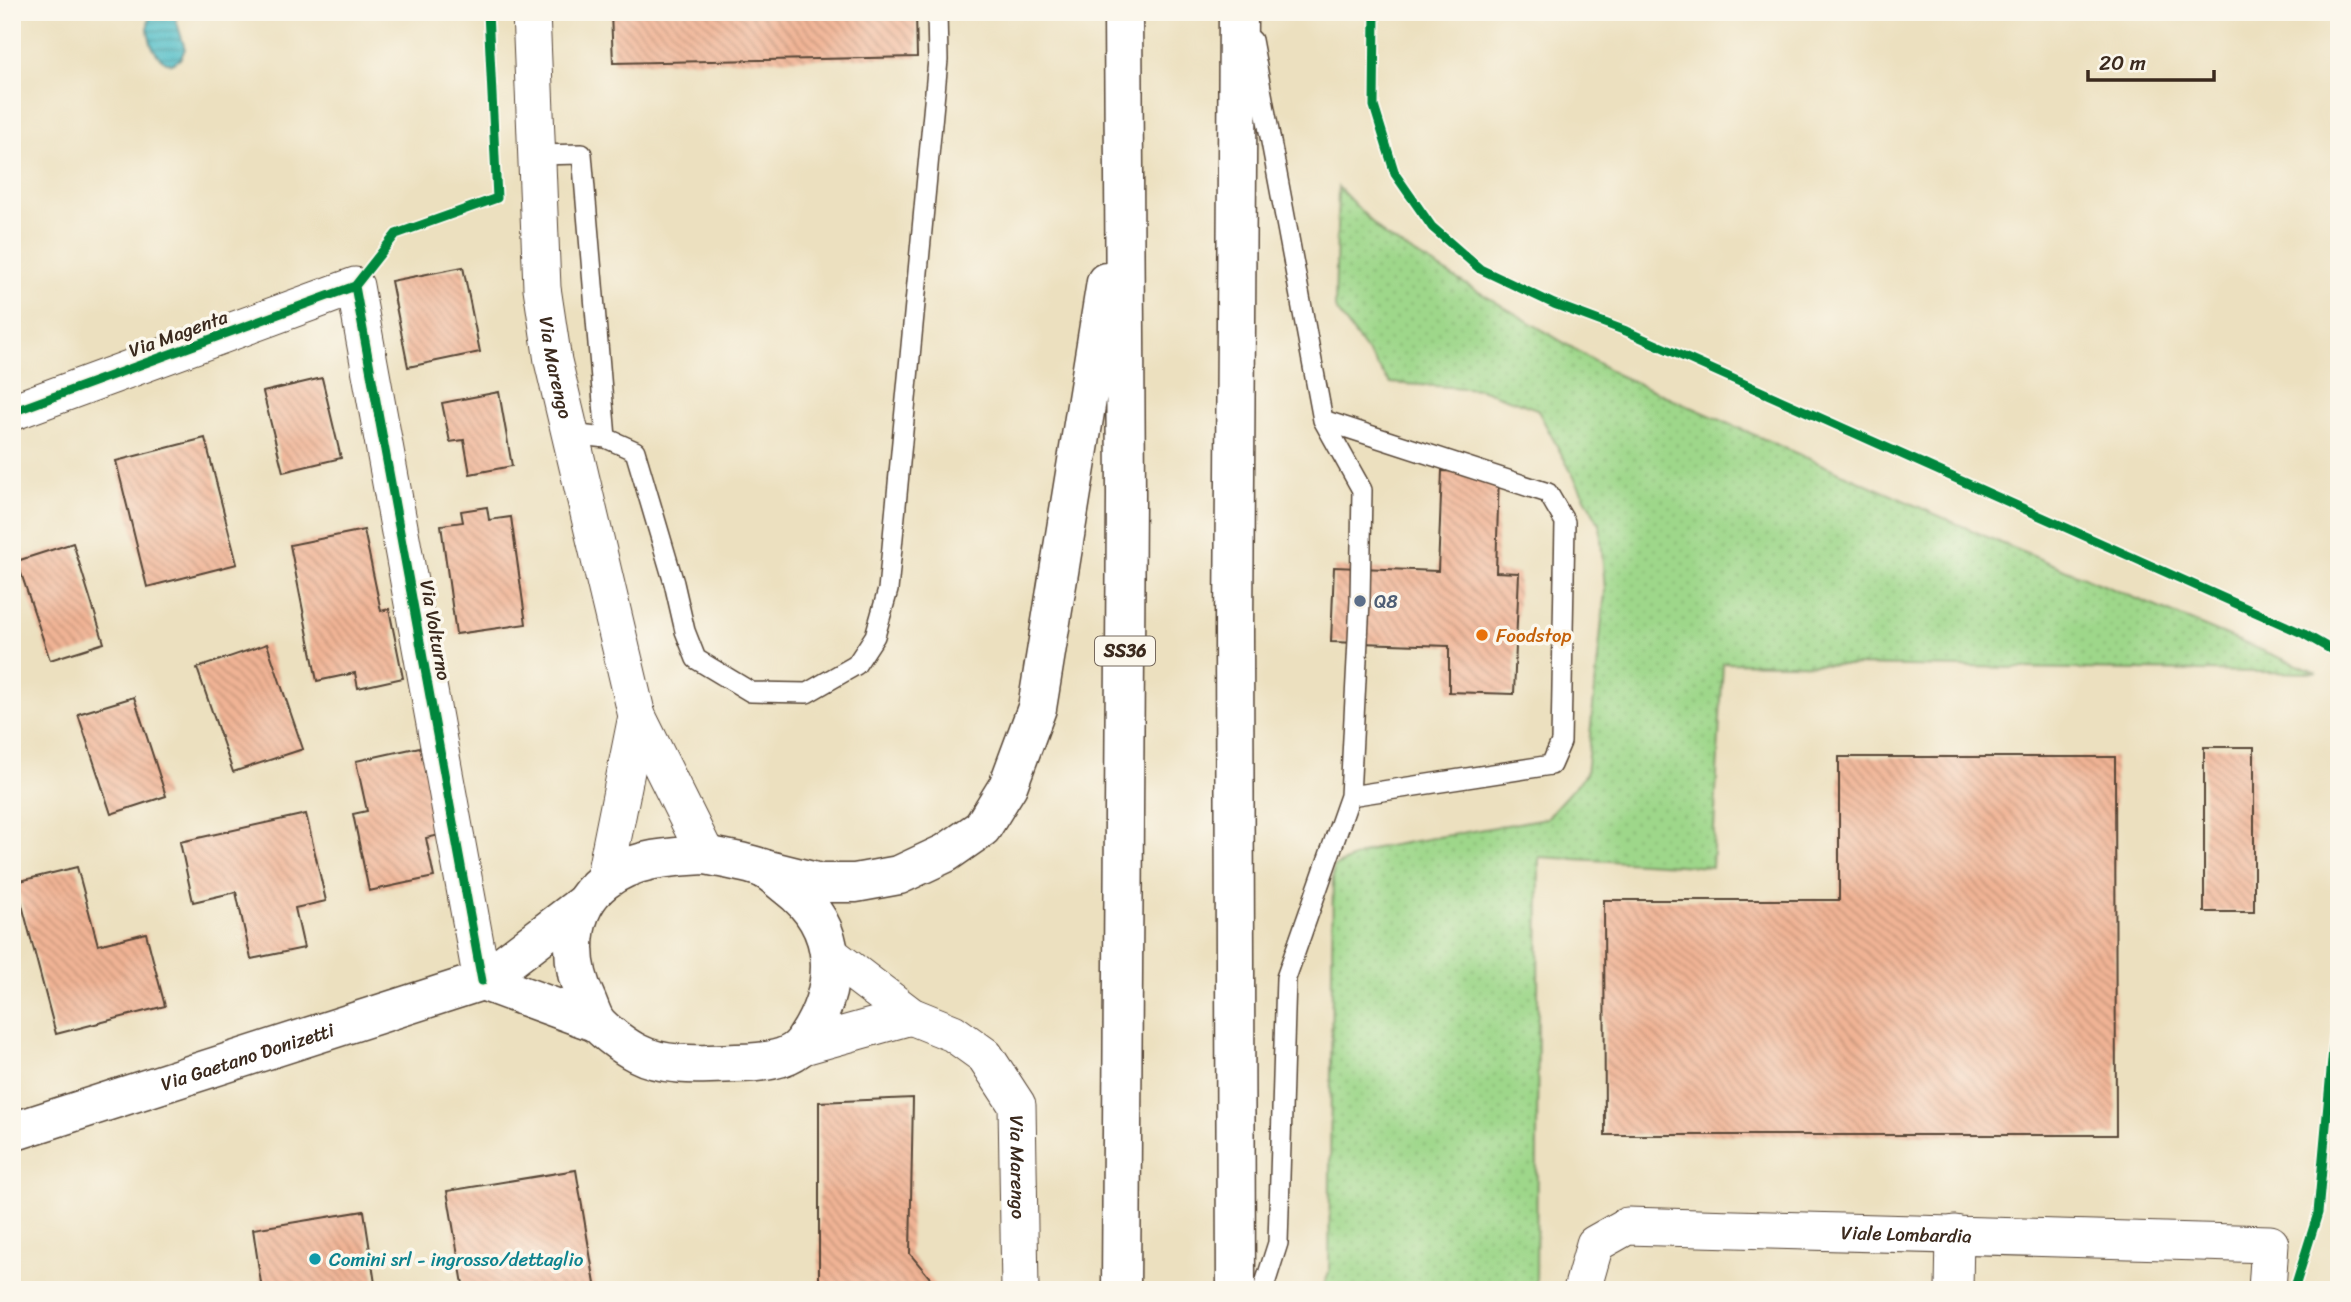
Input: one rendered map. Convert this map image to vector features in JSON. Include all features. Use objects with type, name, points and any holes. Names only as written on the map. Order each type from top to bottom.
[{"type":"main road","name":"SS36","points":[[1121,1290],[1126,495],[1123,12]]},
{"type":"main road","points":[[1236,1290],[1234,630],[1238,12]]},
{"type":"main road","points":[[597,1023],[578,983],[572,941],[594,892],[635,864],[664,858],[706,855],[820,883],[855,884],[899,875],[946,853],[982,828],[1008,786],[1037,708],[1123,176]]},
{"type":"main road","points":[[482,981],[597,1023],[638,1054],[681,1065],[765,1063],[800,1047],[817,1023],[828,989],[831,955],[818,919],[796,893],[764,869]]},
{"type":"main road","name":"Via Gaetano Donizetti","points":[[12,1132],[482,981],[594,892]]},
{"type":"street","name":"Via Marengo","points":[[531,12],[542,288],[554,361],[637,716],[706,855]]},
{"type":"street","name":"Via Magenta","points":[[12,412],[355,286]]},
{"type":"street","name":"Via Volturno","points":[[355,286],[482,981]]},
{"type":"street","name":"Via Marengo","points":[[594,892],[637,716]]},
{"type":"street","name":"Via Marengo","points":[[831,955],[911,1016],[953,1033],[985,1056],[1017,1105],[1020,1290]]},
{"type":"street","points":[[800,1047],[911,1016]]},
{"type":"street","name":"Viale Lombardia","points":[[1581,1290],[1595,1244],[1627,1226],[2270,1244],[2267,1290]]},
{"type":"street","points":[[1954,1290],[1955,1234]]},
{"type":"lane","points":[[570,434],[606,438],[635,452],[674,583],[685,631],[696,659],[751,692],[807,694],[856,665],[875,636],[888,590],[938,60],[937,12]]},
{"type":"lane","points":[[1248,12],[1324,420],[1362,490],[1360,601],[1350,796],[1286,978],[1278,1243],[1263,1290]]},
{"type":"lane","points":[[537,155],[582,154],[606,438]]},
{"type":"lane","points":[[1324,420],[1548,493],[1565,522],[1561,742],[1551,765],[1350,796]]},
{"type":"green space","points":[[1338,187],[1385,236],[1618,375],[2001,543],[2317,673],[1723,663],[1712,867],[1539,857],[1536,1290],[1322,1290],[1329,1273],[1333,867],[1376,848],[1546,818],[1586,774],[1605,591],[1600,525],[1537,409],[1480,389],[1390,383],[1335,308]]},
{"type":"water","points":[[151,12],[171,12],[175,16],[185,49],[180,59],[172,64],[159,56],[151,43],[148,27]]},
{"type":"building","points":[[611,12],[916,12],[917,57],[613,63]]},
{"type":"building","points":[[463,267],[480,352],[408,367],[391,281]]},
{"type":"building","points":[[322,378],[341,458],[283,472],[263,392]]},
{"type":"building","points":[[499,392],[512,466],[470,474],[464,440],[450,442],[442,403]]},
{"type":"building","points":[[205,438],[237,564],[147,587],[116,461]]},
{"type":"building","points":[[1442,471],[1499,473],[1496,572],[1519,573],[1514,694],[1449,692],[1449,646],[1331,642],[1334,567],[1438,571]]},
{"type":"building","points":[[487,507],[489,520],[511,517],[526,624],[456,634],[441,525],[463,522],[461,511]]},
{"type":"building","points":[[364,530],[381,611],[389,609],[403,678],[358,688],[355,673],[317,681],[290,545]]},
{"type":"building","points":[[73,543],[104,643],[50,660],[17,561]]},
{"type":"building","points":[[267,644],[303,749],[233,772],[197,668]]},
{"type":"building","points":[[134,697],[166,796],[111,814],[78,714]]},
{"type":"building","points":[[420,747],[440,835],[426,838],[434,877],[369,891],[353,814],[367,811],[356,761]]},
{"type":"building","points":[[2204,747],[2254,747],[2254,912],[2204,912]]},
{"type":"building","points":[[1839,757],[2115,757],[2116,1135],[1605,1135],[1604,900],[1839,900]]},
{"type":"building","points":[[306,814],[326,901],[295,908],[304,948],[251,959],[236,892],[193,902],[180,842]]},
{"type":"building","points":[[77,867],[98,945],[146,933],[165,1006],[56,1034],[16,882]]},
{"type":"building","points":[[913,1098],[910,1254],[940,1290],[819,1290],[819,1102]]},
{"type":"building","points":[[576,1170],[596,1290],[464,1290],[447,1191]]},
{"type":"building","name":"Comini srl - ingrosso/dettaglio","points":[[364,1211],[376,1290],[262,1290],[253,1229]]},
{"type":"cycle path","points":[[355,286],[396,234],[497,198],[488,12]]},
{"type":"cycle path","points":[[1375,12],[1374,106],[1395,174],[1432,227],[1480,269],[1554,304],[1626,331],[2304,634],[2339,654]]},
{"type":"cycle path","points":[[355,286],[482,981]]},
{"type":"cycle path","points":[[12,412],[355,286]]},
{"type":"cycle path","points":[[2294,1290],[2318,1213],[2339,984]]},
{"type":"place","name":"Q8","points":[[1360,601]]},
{"type":"place","name":"Foodstop","points":[[1482,635]]},
{"type":"place","name":"Comini srl - ingrosso/dettaglio","points":[[315,1259]]}]
